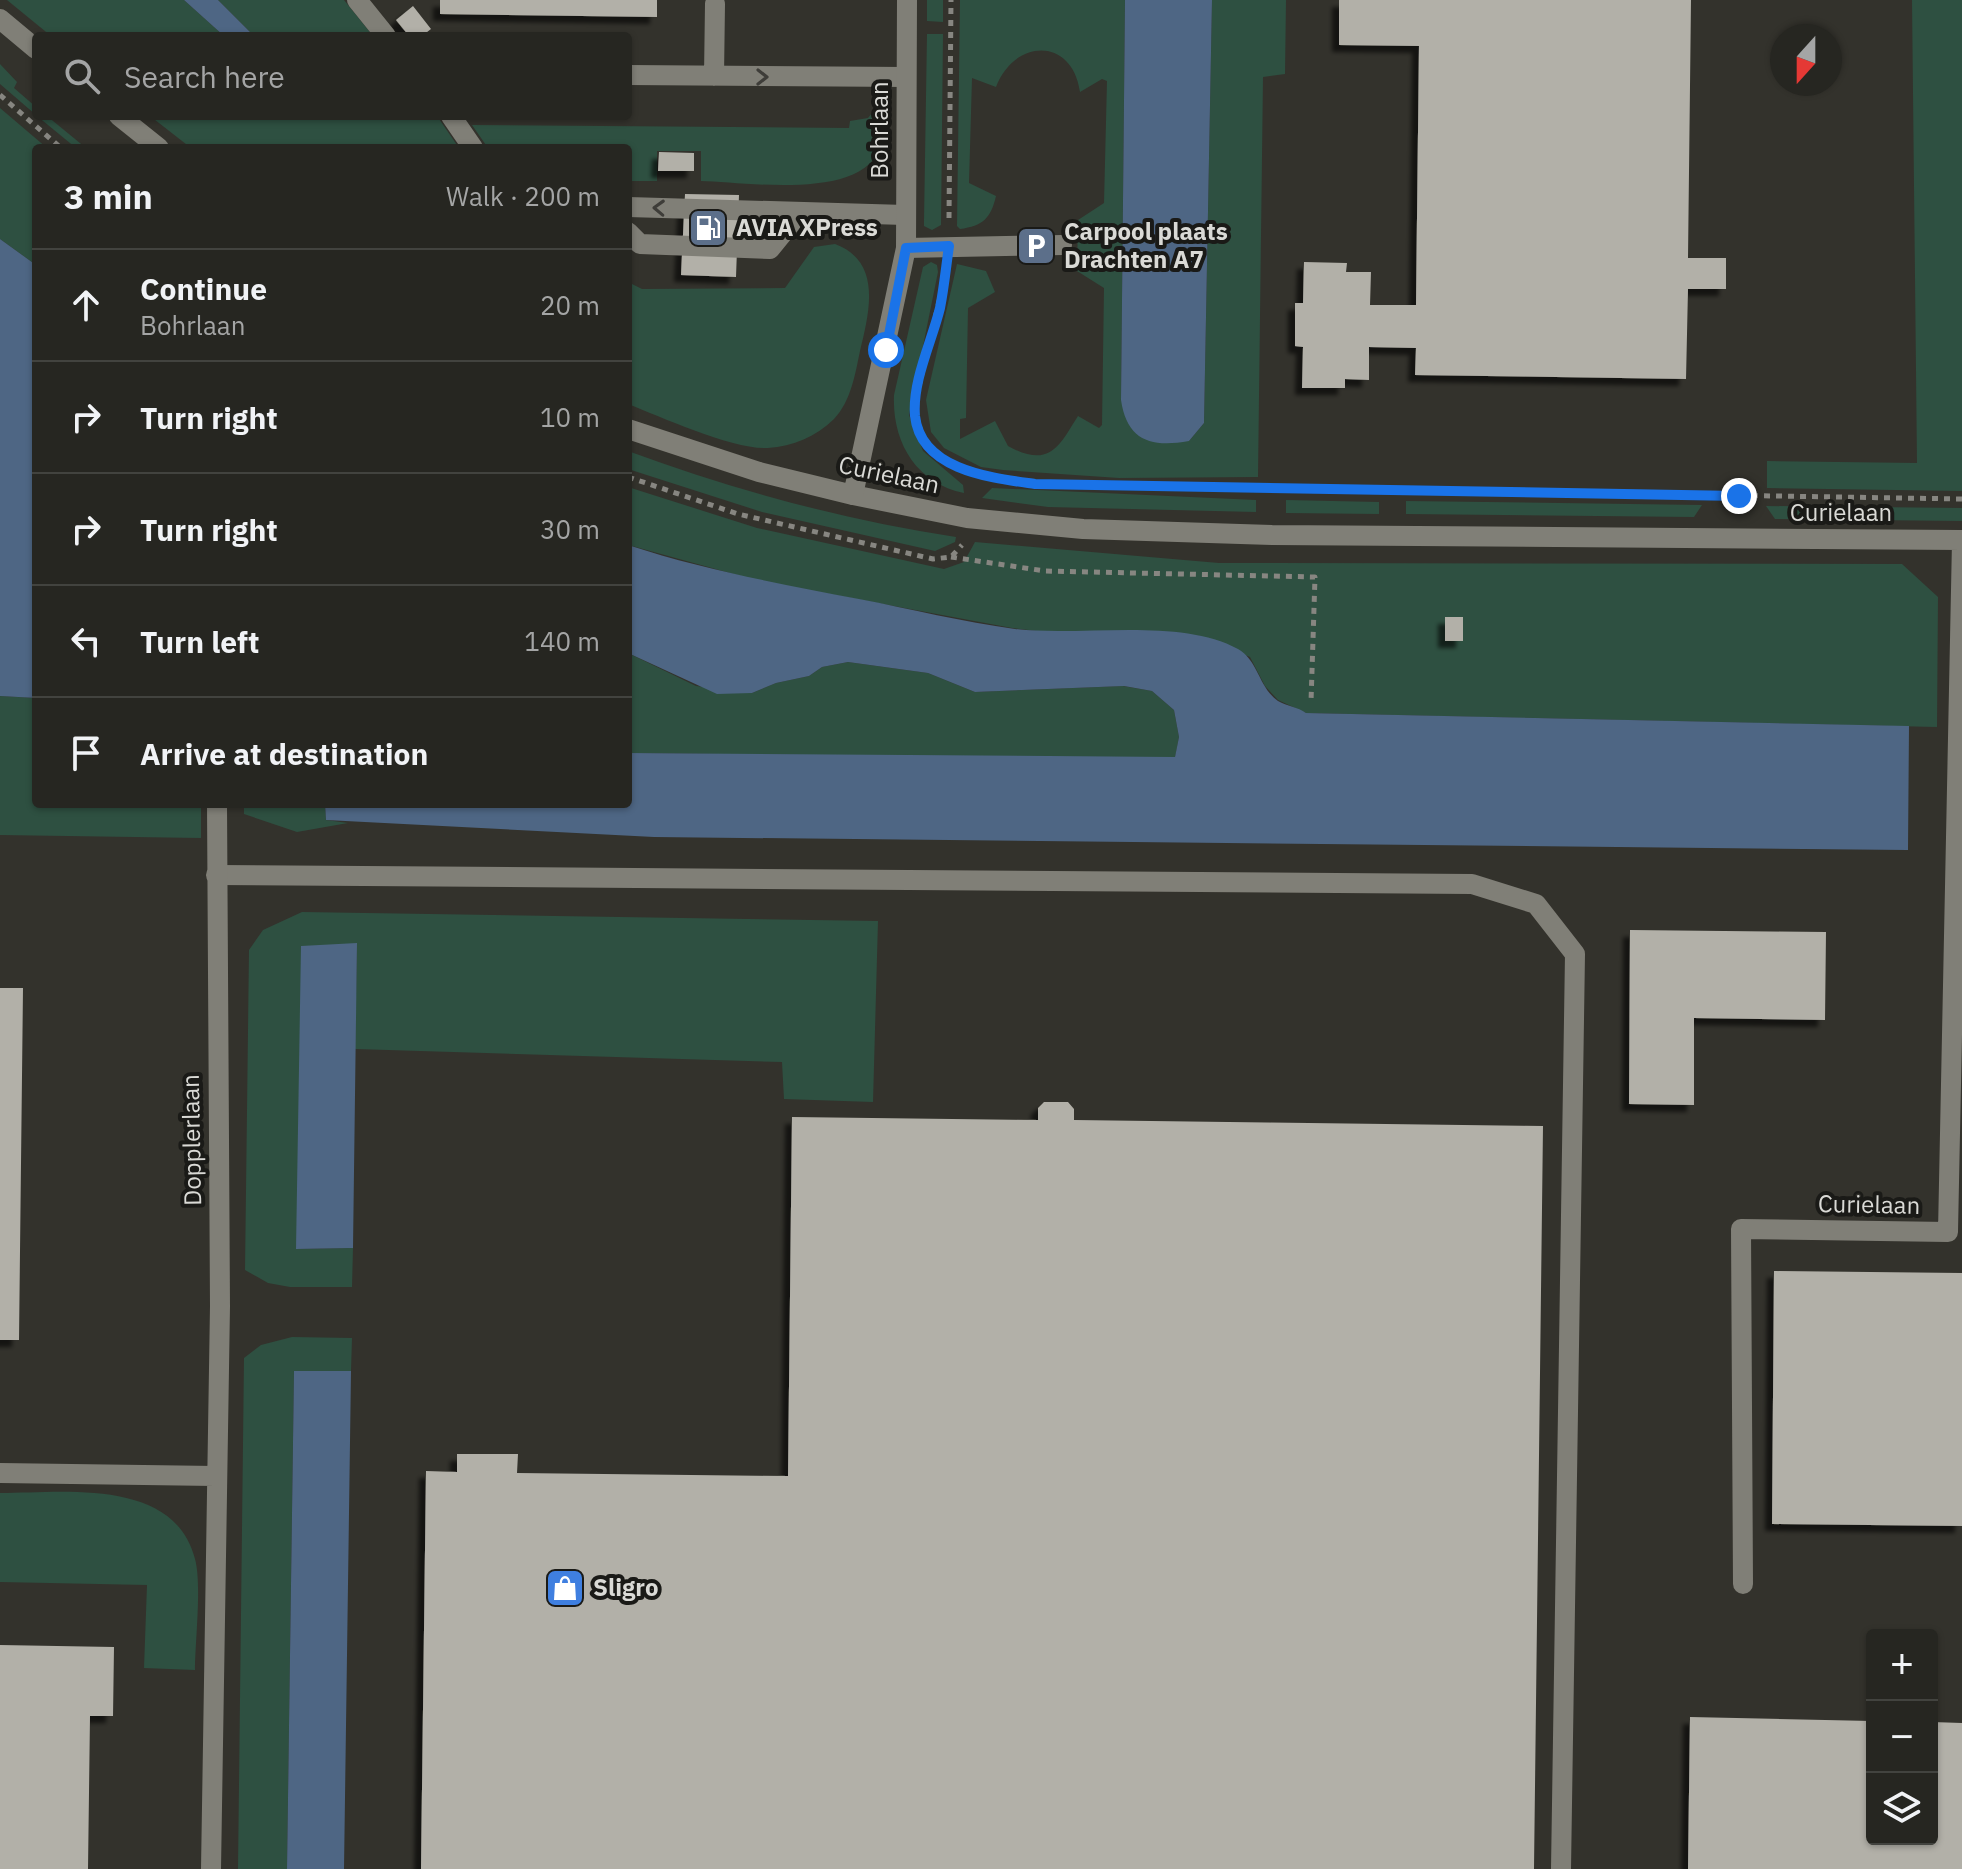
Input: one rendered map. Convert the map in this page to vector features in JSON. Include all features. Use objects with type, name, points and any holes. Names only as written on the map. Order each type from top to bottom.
[{"type":"street","points":[[357,0],[383,32]]},
{"type":"street","name":"Bohrlaan","points":[[853,495],[906,248],[907,0]]},
{"type":"street","points":[[714,76],[715,4]]},
{"type":"street","points":[[0,19],[32,46]]},
{"type":"street","points":[[632,75],[906,77]]},
{"type":"street","points":[[124,120],[154,144]]},
{"type":"street","points":[[454,120],[470,144]]},
{"type":"street","points":[[632,207],[905,215]]},
{"type":"street","points":[[632,236],[640,244],[770,249],[800,212]]},
{"type":"street","points":[[906,248],[1062,245]]},
{"type":"street","name":"Curielaan","points":[[632,430],[759,472],[853,495],[967,518],[1083,529],[1288,535],[1962,540],[1948,1232],[1741,1229],[1743,1584]]},
{"type":"street","name":"Dopplerlaan","points":[[211,1869],[220,1306],[217,808]]},
{"type":"street","points":[[216,875],[1472,884],[1536,904],[1575,954],[1561,1869]]},
{"type":"street","points":[[0,1473],[215,1476]]},
{"type":"path","points":[[951,0],[949,246],[940,307],[916,399],[915,418],[931,448],[949,463],[990,478],[1035,484],[1962,499]]},
{"type":"path","points":[[0,95],[56,144]]},
{"type":"path","points":[[951,557],[1045,571],[1315,577],[1311,702]]},
{"type":"green space","points":[[7,0],[184,0],[220,32],[46,32]]},
{"type":"green space","points":[[218,0],[344,0],[370,32],[250,32]]},
{"type":"green space","points":[[927,0],[943,0],[943,22],[927,21]]},
{"type":"green space","points":[[960,0],[1125,0],[1121,400],[1189,441],[1204,423],[1212,0],[1286,0],[1285,74],[1263,77],[1258,477],[1119,478],[981,467],[944,448],[931,432],[926,400],[957,264],[986,271],[995,292],[968,308],[966,418],[960,419],[960,439],[995,421],[1008,446],[1022,453],[1044,455],[1059,445],[1078,416],[1099,428],[1102,425],[1104,288],[1077,271],[1078,220],[1104,203],[1107,81],[1102,79],[1080,92],[1075,74],[1066,61],[1055,53],[1042,50],[1016,60],[1004,71],[996,87],[972,78],[969,183],[996,196],[985,220],[960,229],[957,226]]},
{"type":"green space","points":[[1912,0],[1962,0],[1962,491],[1767,488],[1767,461],[1917,463]]},
{"type":"green space","points":[[927,34],[943,34],[941,225],[932,230],[924,226]]},
{"type":"green space","points":[[0,64],[17,82],[14,88],[32,104],[32,112],[0,84]]},
{"type":"green space","points":[[0,108],[42,144],[32,144],[32,262],[0,239]]},
{"type":"green space","points":[[876,108],[882,134],[872,162],[854,174],[831,181],[775,185],[701,181],[701,151],[657,151],[657,181],[632,181],[632,144],[485,144],[472,125],[849,128],[850,121],[868,118]]},
{"type":"green space","points":[[42,120],[52,120],[81,144],[71,144]]},
{"type":"green space","points":[[155,120],[440,120],[456,144],[186,144]]},
{"type":"green space","points":[[835,244],[850,252],[860,263],[869,290],[869,305],[852,387],[834,419],[812,436],[768,448],[736,444],[632,406],[632,284],[642,289],[785,288],[814,247]]},
{"type":"green space","points":[[931,262],[937,265],[938,272],[909,415],[923,451],[963,485],[964,493],[947,488],[920,470],[903,444],[894,412],[894,395],[923,267]]},
{"type":"green space","points":[[632,452],[749,491],[831,513],[956,537],[955,542],[935,551],[762,512],[632,470]]},
{"type":"green space","points":[[632,488],[757,528],[944,569],[964,562],[975,542],[1219,563],[1902,564],[1938,597],[1937,727],[1306,713],[1278,700],[1265,686],[1250,657],[1199,636],[1152,631],[1061,634],[1012,628],[759,581],[632,546]]},
{"type":"green space","points":[[992,488],[1256,500],[1256,512],[1048,507],[982,498]]},
{"type":"green space","points":[[1286,500],[1379,502],[1379,514],[1286,513]]},
{"type":"green space","points":[[1406,501],[1702,505],[1694,517],[1406,514]]},
{"type":"green space","points":[[1766,506],[1962,508],[1962,521],[1775,519]]},
{"type":"green space","points":[[632,655],[696,686],[752,693],[776,683],[809,676],[822,667],[848,662],[928,673],[975,692],[1123,686],[1152,691],[1174,710],[1179,737],[1175,758],[632,753]]},
{"type":"green space","points":[[0,696],[32,698],[32,808],[201,808],[201,838],[0,835]]},
{"type":"green space","points":[[244,808],[325,808],[326,820],[348,823],[297,832],[244,814]]},
{"type":"green space","points":[[302,912],[878,921],[873,1102],[784,1099],[782,1062],[355,1049],[357,944],[296,1249],[353,1248],[352,1287],[290,1287],[268,1283],[245,1270],[249,950],[263,930]]},
{"type":"green space","points":[[292,1337],[352,1338],[351,1371],[294,1371],[287,1869],[238,1869],[244,1358],[261,1345]]},
{"type":"green space","points":[[84,1492],[113,1495],[141,1502],[165,1514],[183,1533],[195,1559],[198,1598],[195,1670],[144,1668],[147,1585],[0,1582],[0,1493]]},
{"type":"water","points":[[184,0],[218,0],[250,32],[220,32]]},
{"type":"water","points":[[1125,0],[1212,0],[1204,423],[1189,441],[1175,443],[1152,442],[1135,432],[1124,414],[1121,400]]},
{"type":"water","points":[[0,239],[32,262],[32,698],[0,696]]},
{"type":"water","points":[[632,546],[743,576],[996,626],[1041,631],[1159,631],[1214,639],[1245,654],[1278,701],[1306,713],[1909,726],[1908,850],[654,837],[326,820],[325,808],[632,808],[632,753],[1175,757],[1179,737],[1174,710],[1152,691],[1124,686],[975,692],[928,673],[848,662],[822,667],[809,676],[776,683],[752,693],[717,694],[632,655]]},
{"type":"water","points":[[357,943],[353,1248],[296,1249],[301,946]]},
{"type":"water","points":[[294,1371],[351,1371],[344,1869],[287,1869]]},
{"type":"building","points":[[440,0],[657,0],[657,17],[440,14]]},
{"type":"building","points":[[1339,0],[1691,0],[1688,258],[1726,258],[1726,289],[1688,289],[1686,379],[1415,375],[1416,348],[1369,347],[1369,380],[1345,379],[1345,388],[1302,388],[1303,347],[1295,346],[1295,303],[1303,303],[1304,262],[1347,263],[1346,272],[1371,272],[1370,305],[1416,305],[1419,46],[1339,45]]},
{"type":"building","points":[[413,6],[431,29],[427,32],[406,32],[396,20]]},
{"type":"building","points":[[659,152],[694,153],[694,171],[658,171]]},
{"type":"building","points":[[685,194],[739,195],[736,277],[681,275]]},
{"type":"building","points":[[1445,617],[1463,617],[1463,641],[1445,641]]},
{"type":"building","points":[[1630,930],[1826,932],[1825,1020],[1694,1018],[1694,1105],[1629,1104]]},
{"type":"building","points":[[0,988],[23,988],[19,1340],[0,1340]]},
{"type":"building","points":[[1044,1102],[1068,1102],[1074,1109],[1074,1120],[1543,1126],[1534,1869],[421,1869],[426,1471],[457,1472],[457,1454],[518,1454],[517,1473],[788,1476],[792,1117],[1038,1120],[1038,1108]]},
{"type":"building","points":[[1774,1271],[1962,1273],[1962,1526],[1772,1524]]},
{"type":"building","points":[[0,1645],[114,1647],[113,1716],[90,1716],[88,1869],[0,1869]]},
{"type":"building","points":[[1690,1717],[1866,1721],[1866,1845],[1938,1845],[1938,1722],[1962,1723],[1962,1869],[1688,1869]]},
{"type":"place","name":"AVIA XPress","points":[[708,228]]},
{"type":"place","name":"Carpool plaats Drachten A7","points":[[1036,246]]},
{"type":"place","name":"Sligro","points":[[565,1588]]},
{"type":"route","points":[[886,350],[906,248],[949,246],[940,307],[916,399],[915,418],[931,448],[949,463],[974,473],[1035,484],[1739,496]]}]
